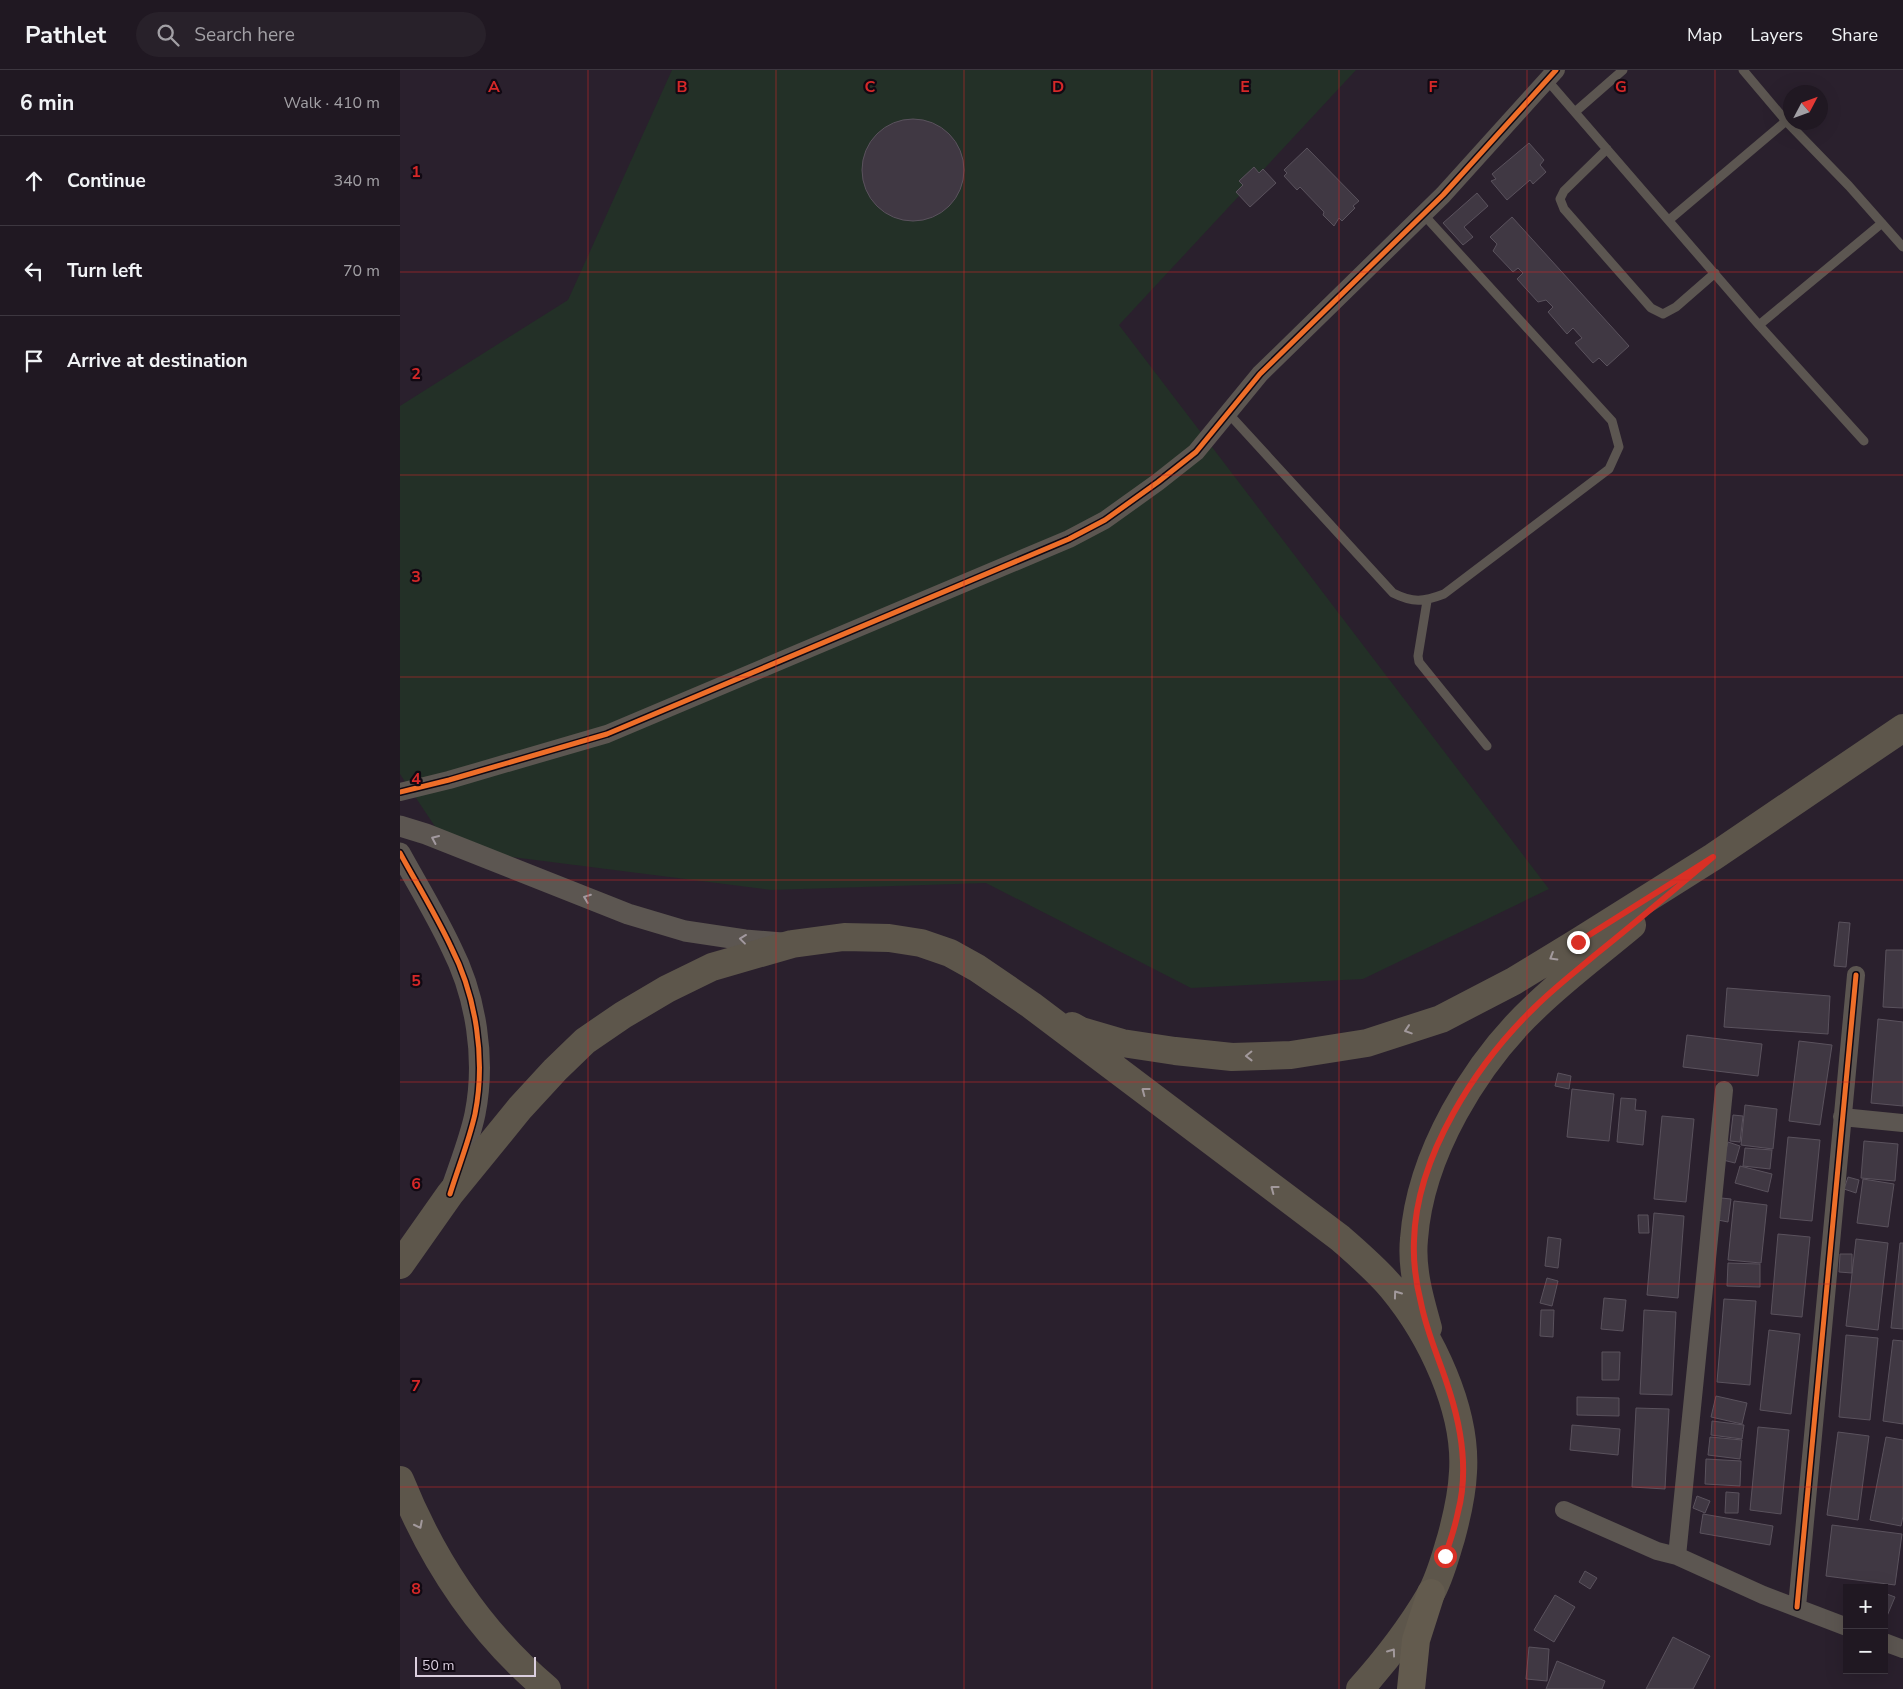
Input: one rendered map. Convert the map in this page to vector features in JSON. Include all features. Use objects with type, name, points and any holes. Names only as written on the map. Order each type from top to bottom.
[{"type":"highway","points":[[1411,1689],[1411,1674],[1416,1640],[1431,1594]]},
{"type":"main road","points":[[1031,1005],[1081,1031],[1122,1043],[1176,1052],[1232,1057],[1291,1056],[1367,1043],[1441,1019],[1514,981],[1713,857],[1903,728]]},
{"type":"main road","points":[[1360,1689],[1386,1660],[1431,1594],[1459,1511],[1463,1470],[1460,1430],[1450,1394],[1435,1354],[1415,1273],[1414,1240],[1423,1185],[1434,1154],[1448,1124],[1471,1085],[1502,1043],[1535,1006],[1713,857]]},
{"type":"main road","points":[[400,1265],[450,1194],[520,1108],[555,1070],[585,1042],[623,1015],[667,988],[712,967],[792,944],[844,938],[889,938],[921,943],[950,953],[970,964],[1031,1005],[1340,1238],[1392,1287],[1414,1317],[1435,1354]]},
{"type":"main road","points":[[400,1480],[413,1512],[436,1558],[469,1607],[500,1644],[547,1689]]},
{"type":"street","points":[[400,792],[607,734],[1069,539],[1105,520],[1196,452],[1260,374],[1443,195],[1552,75]]},
{"type":"street","points":[[400,826],[426,834],[628,914],[685,931],[745,940],[792,944]]},
{"type":"street","points":[[402,860],[452,948],[467,988],[477,1032],[480,1080],[475,1115],[450,1194]]},
{"type":"street","points":[[1797,1607],[1856,975]]},
{"type":"street","points":[[1677,1556],[1724,1090]]},
{"type":"street","points":[[1842,1117],[1903,1122]]},
{"type":"street","points":[[1564,1510],[1657,1551],[1677,1556],[1763,1595],[1843,1625]]},
{"type":"street","points":[[1888,1643],[1903,1649]]},
{"type":"lane","points":[[1575,112],[1623,70]]},
{"type":"lane","points":[[1743,70],[1783,117]]},
{"type":"lane","points":[[1552,75],[1575,112],[1759,325],[1864,441]]},
{"type":"lane","points":[[1669,220],[1783,124]]},
{"type":"lane","points":[[1795,130],[1849,186],[1903,247]]},
{"type":"lane","points":[[1607,148],[1564,191],[1560,199],[1564,209],[1570,216],[1651,308],[1663,314],[1676,307],[1715,273]]},
{"type":"lane","points":[[1228,412],[1393,593],[1408,600],[1427,601],[1444,594],[1609,469],[1619,447],[1612,421],[1423,214]]},
{"type":"lane","points":[[1759,325],[1882,223]]},
{"type":"lane","points":[[1427,601],[1418,656],[1419,662],[1487,746]]},
{"type":"green space","points":[[672,70],[1356,70],[1119,325],[1549,889],[1363,979],[1191,988],[986,883],[771,890],[450,849],[400,774],[400,406],[568,300]]},
{"type":"building","points":[[913,119],[932,123],[949,134],[960,151],[964,170],[960,189],[949,206],[932,217],[913,221],[894,217],[877,206],[866,189],[862,170],[866,151],[877,134],[894,123]]},
{"type":"building","points":[[1529,143],[1544,160],[1540,165],[1546,172],[1533,184],[1530,180],[1507,200],[1491,181],[1496,179],[1492,174]]},
{"type":"building","points":[[1307,148],[1359,201],[1342,221],[1339,218],[1334,226],[1323,215],[1324,212],[1300,187],[1297,190],[1284,176],[1287,173],[1284,170]]},
{"type":"building","points":[[1254,167],[1259,173],[1263,169],[1276,183],[1250,207],[1236,192],[1243,185],[1239,181]]},
{"type":"building","points":[[1477,193],[1488,206],[1464,227],[1473,237],[1463,245],[1443,223]]},
{"type":"building","points":[[1512,217],[1629,346],[1607,366],[1599,358],[1593,363],[1575,343],[1582,338],[1573,328],[1567,334],[1548,312],[1553,307],[1546,300],[1538,302],[1517,279],[1523,273],[1518,268],[1513,272],[1493,251],[1497,244],[1490,237]]},
{"type":"building","points":[[1839,922],[1850,923],[1846,967],[1834,966]]},
{"type":"building","points":[[1886,950],[1903,950],[1903,1008],[1883,1007]]},
{"type":"building","points":[[1727,988],[1830,996],[1828,1034],[1724,1027]]},
{"type":"building","points":[[1878,1019],[1903,1022],[1903,1106],[1871,1103]]},
{"type":"building","points":[[1687,1035],[1762,1044],[1758,1076],[1683,1067]]},
{"type":"building","points":[[1799,1041],[1832,1045],[1820,1125],[1789,1121]]},
{"type":"building","points":[[1558,1073],[1571,1076],[1569,1089],[1555,1086]]},
{"type":"building","points":[[1572,1089],[1614,1094],[1609,1141],[1567,1137]]},
{"type":"building","points":[[1621,1098],[1636,1099],[1635,1110],[1646,1111],[1643,1145],[1617,1142]]},
{"type":"building","points":[[1745,1105],[1777,1109],[1773,1149],[1741,1145]]},
{"type":"building","points":[[1733,1115],[1743,1116],[1740,1142],[1730,1141]]},
{"type":"building","points":[[1662,1116],[1694,1119],[1686,1202],[1654,1199]]},
{"type":"building","points":[[1788,1137],[1820,1140],[1812,1221],[1780,1218]]},
{"type":"building","points":[[1864,1141],[1898,1144],[1895,1181],[1861,1178]]},
{"type":"building","points":[[1728,1142],[1740,1146],[1735,1163],[1723,1160]]},
{"type":"building","points":[[1745,1148],[1772,1150],[1770,1169],[1743,1166]]},
{"type":"building","points":[[1740,1166],[1772,1174],[1768,1192],[1735,1183]]},
{"type":"building","points":[[1848,1177],[1859,1180],[1856,1193],[1844,1189]]},
{"type":"building","points":[[1863,1179],[1894,1184],[1888,1227],[1857,1223]]},
{"type":"building","points":[[1721,1198],[1731,1199],[1728,1222],[1718,1220]]},
{"type":"building","points":[[1734,1201],[1767,1205],[1761,1263],[1728,1260]]},
{"type":"building","points":[[1654,1213],[1684,1216],[1678,1298],[1647,1295]]},
{"type":"building","points":[[1638,1215],[1648,1215],[1649,1233],[1639,1233]]},
{"type":"building","points":[[1778,1234],[1810,1237],[1802,1317],[1771,1314]]},
{"type":"building","points":[[1548,1237],[1561,1239],[1558,1268],[1545,1266]]},
{"type":"building","points":[[1856,1239],[1888,1243],[1878,1330],[1846,1326]]},
{"type":"building","points":[[1900,1243],[1903,1243],[1903,1329],[1891,1328]]},
{"type":"building","points":[[1840,1254],[1852,1254],[1852,1273],[1839,1272]]},
{"type":"building","points":[[1728,1263],[1760,1264],[1760,1287],[1727,1286]]},
{"type":"building","points":[[1547,1278],[1558,1281],[1552,1306],[1540,1303]]},
{"type":"building","points":[[1604,1298],[1626,1300],[1623,1331],[1601,1329]]},
{"type":"building","points":[[1724,1299],[1756,1301],[1750,1385],[1717,1382]]},
{"type":"building","points":[[1541,1310],[1554,1310],[1553,1337],[1540,1336]]},
{"type":"building","points":[[1644,1310],[1676,1312],[1672,1395],[1640,1394]]},
{"type":"building","points":[[1769,1330],[1800,1334],[1791,1414],[1760,1410]]},
{"type":"building","points":[[1846,1335],[1878,1338],[1870,1420],[1839,1417]]},
{"type":"building","points":[[1893,1340],[1903,1341],[1903,1424],[1883,1421]]},
{"type":"building","points":[[1602,1352],[1620,1352],[1619,1380],[1602,1380]]},
{"type":"building","points":[[1716,1396],[1747,1403],[1742,1424],[1711,1417]]},
{"type":"building","points":[[1577,1397],[1619,1398],[1619,1416],[1577,1415]]},
{"type":"building","points":[[1636,1408],[1669,1409],[1665,1489],[1632,1487]]},
{"type":"building","points":[[1712,1421],[1744,1425],[1742,1439],[1711,1435]]},
{"type":"building","points":[[1572,1425],[1620,1429],[1618,1455],[1570,1450]]},
{"type":"building","points":[[1758,1427],[1789,1430],[1781,1514],[1750,1510]]},
{"type":"building","points":[[1838,1432],[1869,1436],[1858,1520],[1827,1515]]},
{"type":"building","points":[[1710,1437],[1742,1440],[1740,1459],[1708,1455]]},
{"type":"building","points":[[1886,1437],[1903,1440],[1903,1516],[1901,1526],[1870,1520]]},
{"type":"building","points":[[1706,1459],[1741,1461],[1740,1486],[1705,1484]]},
{"type":"building","points":[[1726,1492],[1739,1493],[1738,1513],[1725,1513]]},
{"type":"building","points":[[1697,1496],[1710,1501],[1705,1513],[1693,1508]]},
{"type":"building","points":[[1703,1514],[1773,1526],[1770,1545],[1700,1533]]},
{"type":"building","points":[[1832,1525],[1902,1534],[1895,1585],[1826,1576]]},
{"type":"building","points":[[1585,1571],[1597,1578],[1590,1589],[1579,1582]]},
{"type":"building","points":[[1888,1594],[1895,1597],[1888,1614]]},
{"type":"building","points":[[1555,1595],[1575,1607],[1554,1642],[1534,1630]]},
{"type":"building","points":[[1673,1637],[1710,1656],[1693,1689],[1646,1689]]},
{"type":"building","points":[[1529,1647],[1549,1649],[1547,1681],[1526,1679]]},
{"type":"building","points":[[1557,1661],[1605,1681],[1602,1689],[1546,1689]]},
{"type":"cycle path","points":[[400,792],[449,780],[607,734],[1069,539],[1105,520],[1196,452],[1260,374],[1443,195],[1556,70]]},
{"type":"cycle path","points":[[400,853],[439,923],[460,966],[467,986],[476,1028],[479,1072],[475,1114],[450,1194]]},
{"type":"cycle path","points":[[1797,1607],[1856,975]]},
{"type":"route","points":[[1445,1556],[1459,1511],[1463,1470],[1460,1430],[1421,1305],[1415,1273],[1414,1240],[1423,1185],[1434,1154],[1448,1124],[1471,1085],[1502,1043],[1535,1006],[1713,857],[1578,942]]}]
